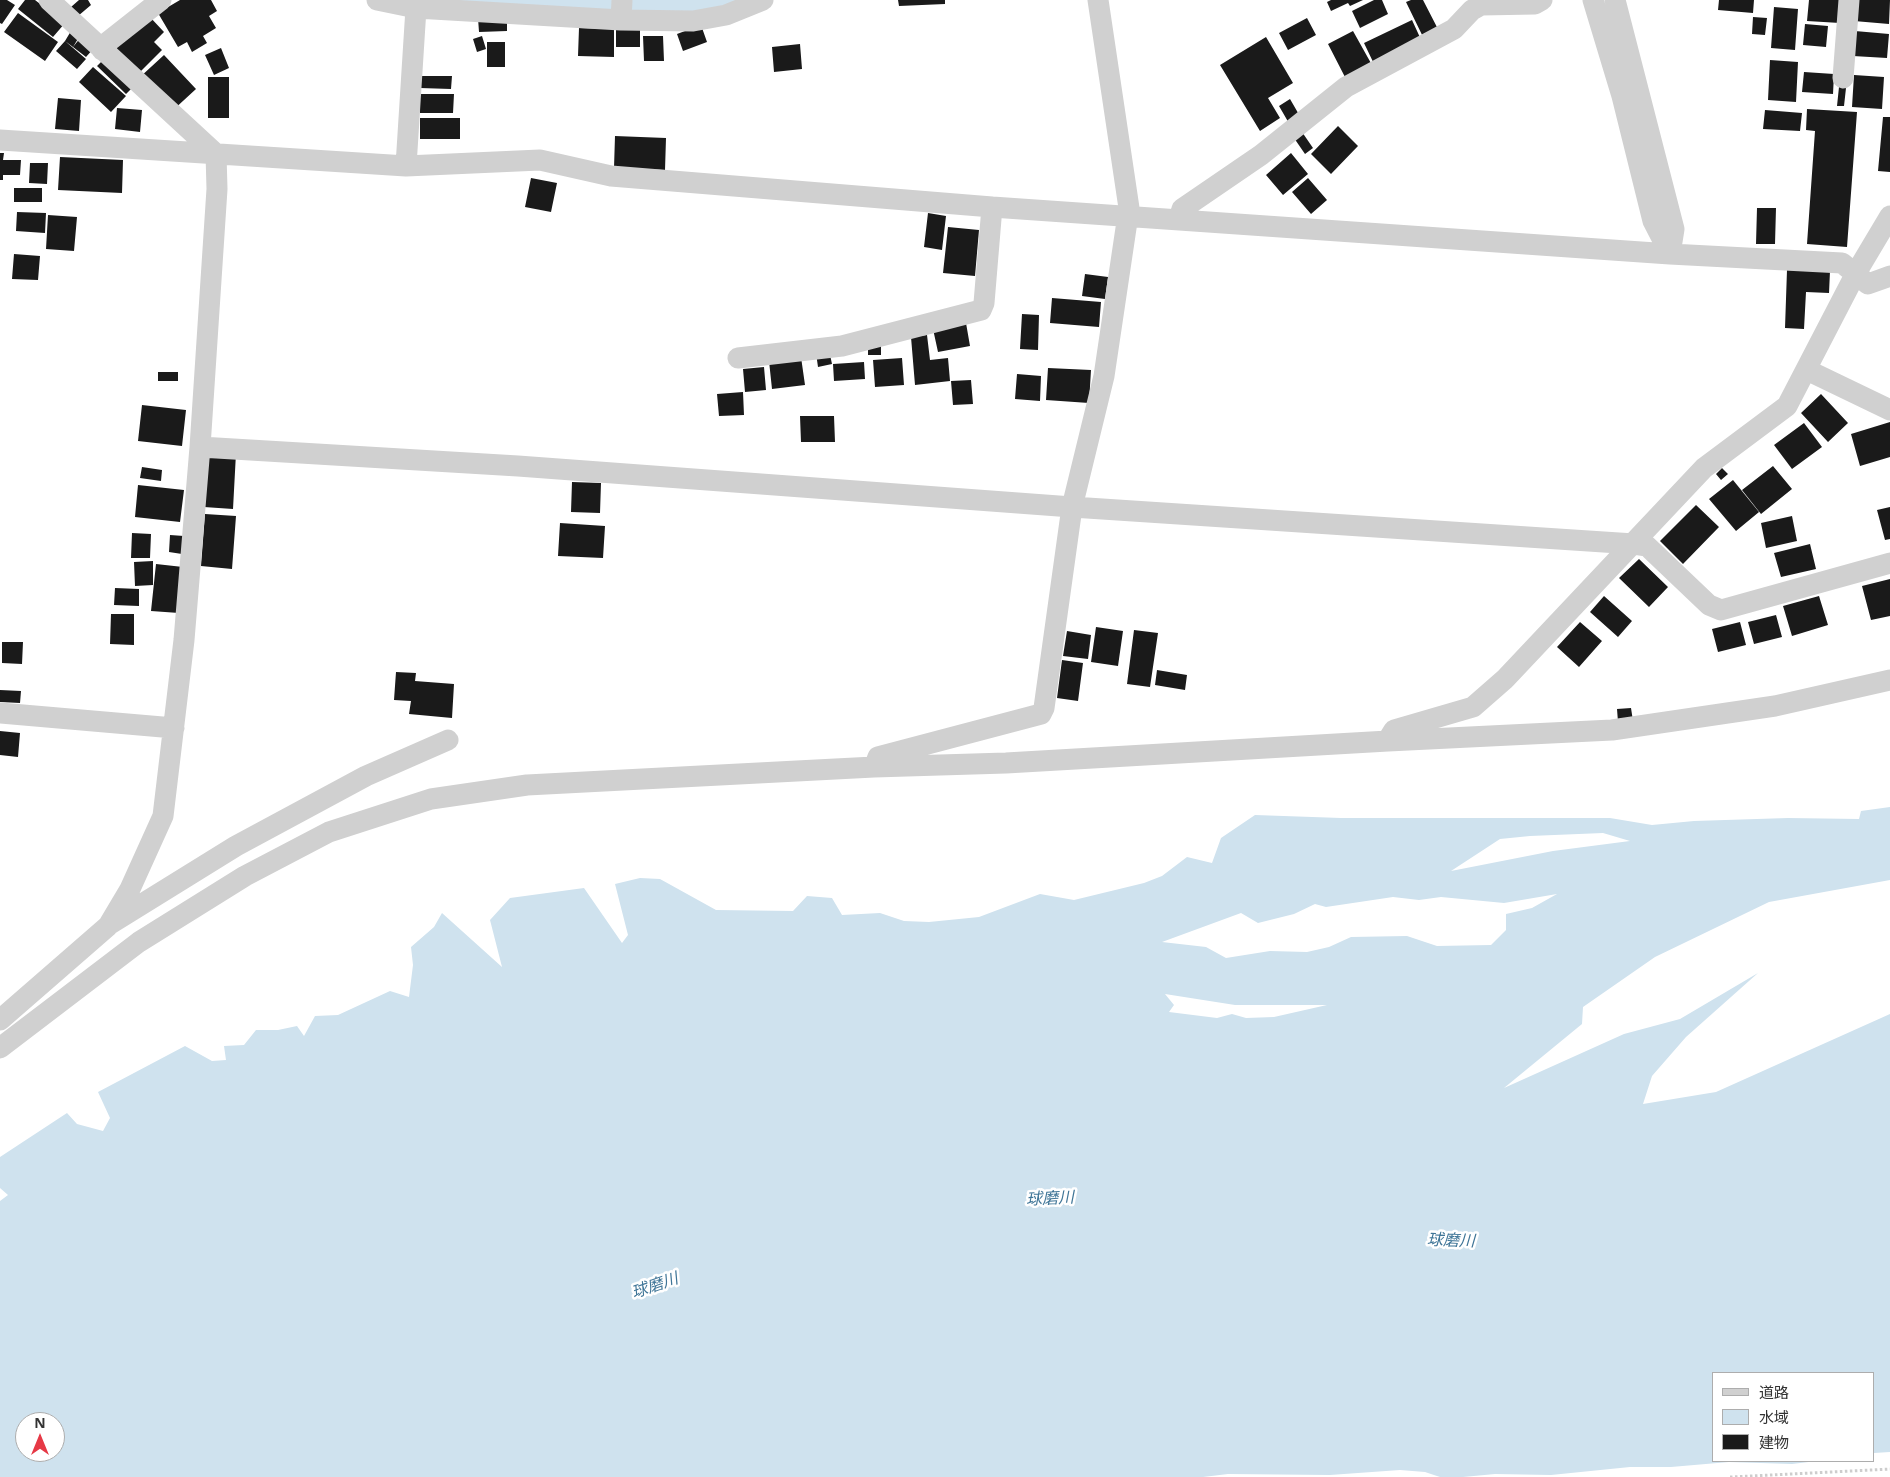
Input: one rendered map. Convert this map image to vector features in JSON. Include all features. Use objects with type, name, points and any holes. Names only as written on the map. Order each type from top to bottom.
[{"type":"street","points":[[49,0],[216,154],[217,189],[200,447],[184,640],[163,816],[130,889],[108,926]]},
{"type":"street","points":[[102,50],[109,41],[161,0]]},
{"type":"street","points":[[377,0],[416,8],[621,10],[693,21],[726,15],[763,0]]},
{"type":"street","points":[[874,767],[878,757],[1041,714],[1044,708],[1072,507],[1104,376],[1130,208],[1098,0]]},
{"type":"street","points":[[1179,220],[1182,209],[1261,155],[1346,87],[1454,29],[1472,10],[1481,5],[1536,4],[1542,0]]},
{"type":"street","points":[[1593,0],[1622,96],[1653,221],[1670,254]]},
{"type":"street","points":[[1615,0],[1674,229],[1670,254]]},
{"type":"street","points":[[1843,78],[1848,0]]},
{"type":"street","points":[[406,166],[416,8]]},
{"type":"street","points":[[0,140],[406,166],[540,160],[611,176],[992,207],[1670,254],[1842,263],[1868,284],[1890,276]]},
{"type":"street","points":[[738,358],[842,346],[981,310],[984,303],[992,207]]},
{"type":"street","points":[[1388,741],[1394,730],[1473,707],[1505,679],[1704,468],[1787,406],[1856,273],[1890,216]]},
{"type":"street","points":[[1807,370],[1890,410]]},
{"type":"street","points":[[200,447],[518,466],[1072,507],[1634,544],[1647,546],[1709,606],[1721,610],[1890,563]]},
{"type":"street","points":[[0,1048],[139,942],[245,876],[329,832],[431,799],[527,785],[874,767],[1006,764],[1388,741],[1612,730],[1775,706],[1890,680]]},
{"type":"street","points":[[0,713],[174,728]]},
{"type":"street","points":[[1,1018],[108,926],[236,846],[366,776],[448,740]]},
{"type":"path","points":[[1730,1477],[1890,1469]]},
{"type":"water","name":"球磨川","points":[[1890,807],[1890,880],[1769,902],[1655,957],[1583,1007],[1582,1024],[1504,1088],[1624,1034],[1680,1019],[1758,973],[1686,1037],[1652,1076],[1643,1104],[1716,1092],[1890,1014],[1890,1452],[1875,1453],[1875,1372],[1712,1372],[1712,1462],[1729,1462],[1671,1467],[1630,1467],[1551,1475],[1495,1474],[1440,1477],[1425,1472],[1400,1470],[1330,1475],[1228,1474],[1203,1477],[0,1477],[0,1201],[8,1195],[0,1188],[0,1157],[67,1113],[77,1124],[103,1131],[110,1118],[98,1092],[185,1046],[212,1061],[226,1060],[224,1046],[244,1045],[256,1030],[278,1030],[297,1026],[304,1036],[315,1016],[338,1015],[390,991],[409,997],[413,965],[411,947],[434,927],[442,913],[502,967],[490,920],[510,898],[584,888],[622,943],[628,935],[615,884],[640,878],[660,879],[716,910],[793,911],[807,896],[832,898],[842,915],[880,913],[904,921],[929,922],[979,917],[1040,894],[1074,900],[1144,883],[1162,876],[1187,857],[1212,863],[1221,838],[1255,815],[1341,818],[1610,818],[1652,825],[1694,821],[1788,818],[1859,819],[1861,811]],"holes":[[[1603,833],[1630,841],[1553,851],[1451,871],[1500,839]],[[1557,894],[1532,908],[1506,914],[1506,930],[1491,945],[1437,946],[1407,936],[1351,937],[1329,947],[1307,952],[1270,951],[1226,958],[1206,947],[1162,942],[1241,913],[1258,923],[1294,914],[1315,904],[1326,907],[1393,897],[1419,900],[1441,897],[1504,903]],[[1165,994],[1235,1005],[1327,1005],[1274,1017],[1246,1018],[1232,1014],[1217,1018],[1169,1012],[1174,1005]]]},
{"type":"water","points":[[1729,1462],[1809,1462],[1792,1464]]},
{"type":"building","points":[[0,0],[7,0],[15,5],[2,24],[0,23]]},
{"type":"building","points":[[25,0],[35,0],[65,23],[53,37],[18,9]]},
{"type":"building","points":[[79,0],[88,0],[91,5],[78,16],[71,7]]},
{"type":"building","points":[[180,0],[211,0],[217,11],[209,16],[216,28],[203,36],[207,43],[192,52],[187,42],[178,47],[158,13]]},
{"type":"building","points":[[898,0],[945,0],[945,4],[899,6]]},
{"type":"building","points":[[1331,0],[1363,0],[1350,6],[1348,3],[1331,11],[1327,2]]},
{"type":"building","points":[[1374,0],[1382,0],[1388,14],[1360,28],[1352,11]]},
{"type":"building","points":[[1423,0],[1440,33],[1425,41],[1406,2]]},
{"type":"building","points":[[1719,0],[1754,0],[1753,13],[1718,10]]},
{"type":"building","points":[[1809,0],[1841,0],[1840,23],[1807,21]]},
{"type":"building","points":[[1856,0],[1890,0],[1889,24],[1854,21]]},
{"type":"building","points":[[1774,7],[1798,9],[1795,50],[1771,48]]},
{"type":"building","points":[[18,13],[58,42],[45,61],[4,32]]},
{"type":"building","points":[[149,16],[164,32],[154,42],[162,50],[138,74],[114,49]]},
{"type":"building","points":[[507,17],[507,31],[479,32],[478,18]]},
{"type":"building","points":[[1753,17],[1767,18],[1765,35],[1752,34]]},
{"type":"building","points":[[1307,18],[1316,35],[1288,50],[1279,33]]},
{"type":"building","points":[[1412,20],[1423,44],[1375,66],[1364,43]]},
{"type":"building","points":[[1805,24],[1828,26],[1826,47],[1803,45]]},
{"type":"building","points":[[701,25],[707,42],[683,51],[677,34]]},
{"type":"building","points":[[579,28],[614,29],[614,57],[578,56]]},
{"type":"building","points":[[616,28],[640,28],[640,47],[616,47]]},
{"type":"building","points":[[71,31],[79,37],[73,47],[65,41]]},
{"type":"building","points":[[1353,31],[1372,65],[1346,79],[1328,44]]},
{"type":"building","points":[[1855,31],[1889,34],[1887,58],[1853,56]]},
{"type":"building","points":[[482,36],[486,49],[477,52],[473,39]]},
{"type":"building","points":[[643,36],[663,36],[664,61],[644,61]]},
{"type":"building","points":[[81,37],[94,48],[86,57],[73,47]]},
{"type":"building","points":[[1266,37],[1293,83],[1268,98],[1280,118],[1260,131],[1220,65]]},
{"type":"building","points":[[65,41],[86,59],[77,69],[56,51]]},
{"type":"building","points":[[487,42],[505,42],[505,67],[487,67]]},
{"type":"building","points":[[800,44],[802,69],[774,72],[772,47]]},
{"type":"building","points":[[221,48],[229,68],[214,75],[205,55]]},
{"type":"building","points":[[164,55],[196,89],[171,112],[139,78]]},
{"type":"building","points":[[104,59],[133,87],[126,94],[97,66]]},
{"type":"building","points":[[1770,60],[1798,62],[1796,102],[1768,100]]},
{"type":"building","points":[[93,67],[126,96],[111,112],[79,82]]},
{"type":"building","points":[[1804,72],[1834,74],[1833,94],[1802,92]]},
{"type":"building","points":[[1854,75],[1884,77],[1882,109],[1852,107]]},
{"type":"building","points":[[421,76],[452,76],[451,89],[420,88]]},
{"type":"building","points":[[208,77],[229,77],[229,118],[208,118]]},
{"type":"building","points":[[1839,87],[1846,88],[1844,106],[1837,106]]},
{"type":"building","points":[[420,94],[454,94],[453,113],[420,113]]},
{"type":"building","points":[[58,98],[81,100],[79,131],[55,129]]},
{"type":"building","points":[[1290,99],[1301,118],[1290,125],[1279,106]]},
{"type":"building","points":[[117,108],[142,110],[140,132],[115,129]]},
{"type":"building","points":[[1807,109],[1857,112],[1847,247],[1807,244],[1815,131],[1806,130]]},
{"type":"building","points":[[1765,110],[1802,113],[1800,131],[1763,129]]},
{"type":"building","points":[[1883,117],[1890,117],[1890,172],[1878,171]]},
{"type":"building","points":[[420,118],[460,118],[460,139],[420,139]]},
{"type":"building","points":[[1338,126],[1358,146],[1331,174],[1311,154]]},
{"type":"building","points":[[1302,132],[1313,148],[1305,154],[1294,138]]},
{"type":"building","points":[[615,136],[666,138],[665,170],[614,168]]},
{"type":"building","points":[[0,153],[4,153],[3,160],[21,160],[20,175],[3,175],[3,180],[0,180]]},
{"type":"building","points":[[1291,153],[1308,174],[1283,195],[1266,175]]},
{"type":"building","points":[[60,157],[123,160],[122,193],[58,190]]},
{"type":"building","points":[[30,163],[48,163],[47,184],[29,183]]},
{"type":"building","points":[[531,178],[557,183],[551,212],[525,207]]},
{"type":"building","points":[[1308,178],[1327,200],[1311,214],[1292,192]]},
{"type":"building","points":[[14,188],[42,188],[42,202],[14,202]]},
{"type":"building","points":[[1757,208],[1776,208],[1775,244],[1756,244]]},
{"type":"building","points":[[17,212],[46,213],[45,233],[16,231]]},
{"type":"building","points":[[928,213],[946,216],[942,250],[924,247]]},
{"type":"building","points":[[48,215],[77,217],[74,251],[46,249]]},
{"type":"building","points":[[948,227],[979,230],[975,276],[943,273]]},
{"type":"building","points":[[14,254],[40,256],[38,280],[12,279]]},
{"type":"building","points":[[1787,270],[1830,271],[1829,293],[1806,292],[1804,329],[1785,328]]},
{"type":"building","points":[[1085,274],[1108,277],[1105,299],[1082,296]]},
{"type":"building","points":[[1052,298],[1101,302],[1099,327],[1050,323]]},
{"type":"building","points":[[1022,314],[1039,315],[1038,350],[1020,349]]},
{"type":"building","points":[[966,323],[970,346],[938,352],[933,329]]},
{"type":"building","points":[[927,335],[930,360],[948,358],[950,381],[915,385],[911,337]]},
{"type":"building","points":[[868,346],[881,346],[881,355],[868,355]]},
{"type":"building","points":[[829,350],[832,364],[818,367],[816,353]]},
{"type":"building","points":[[801,357],[805,385],[772,389],[769,361]]},
{"type":"building","points":[[902,358],[904,385],[875,387],[873,360]]},
{"type":"building","points":[[864,362],[865,379],[834,381],[833,364]]},
{"type":"building","points":[[764,367],[766,390],[745,392],[743,369]]},
{"type":"building","points":[[1048,368],[1091,370],[1089,403],[1046,400]]},
{"type":"building","points":[[158,372],[178,372],[178,381],[158,381]]},
{"type":"building","points":[[1017,374],[1041,376],[1040,401],[1015,399]]},
{"type":"building","points":[[971,380],[973,404],[953,405],[951,381]]},
{"type":"building","points":[[743,392],[744,415],[719,416],[717,394]]},
{"type":"building","points":[[1821,394],[1848,423],[1828,442],[1801,413]]},
{"type":"building","points":[[142,405],[186,410],[182,446],[138,441]]},
{"type":"building","points":[[800,416],[834,416],[835,442],[801,442]]},
{"type":"building","points":[[1890,422],[1890,457],[1860,466],[1851,434]]},
{"type":"building","points":[[1804,423],[1822,447],[1792,469],[1774,445]]},
{"type":"building","points":[[207,452],[236,453],[233,509],[204,507]]},
{"type":"building","points":[[1773,466],[1792,489],[1761,514],[1742,490]]},
{"type":"building","points":[[142,467],[162,470],[161,481],[140,478]]},
{"type":"building","points":[[1722,468],[1728,474],[1721,480],[1716,474]]},
{"type":"building","points":[[1733,480],[1759,512],[1736,531],[1709,499]]},
{"type":"building","points":[[572,482],[601,483],[600,513],[571,512]]},
{"type":"building","points":[[138,485],[184,490],[180,522],[135,517]]},
{"type":"building","points":[[1696,505],[1719,527],[1683,564],[1660,541]]},
{"type":"building","points":[[1890,507],[1890,539],[1885,540],[1877,510]]},
{"type":"building","points":[[205,514],[236,516],[232,569],[201,566]]},
{"type":"building","points":[[1792,516],[1797,541],[1766,548],[1761,523]]},
{"type":"building","points":[[560,523],[605,526],[603,558],[558,556]]},
{"type":"building","points":[[132,533],[151,534],[150,558],[131,558]]},
{"type":"building","points":[[170,535],[184,536],[182,554],[169,552]]},
{"type":"building","points":[[1810,544],[1816,569],[1781,577],[1774,553]]},
{"type":"building","points":[[1639,559],[1668,587],[1649,607],[1619,578]]},
{"type":"building","points":[[153,561],[153,585],[135,586],[134,562]]},
{"type":"building","points":[[156,564],[183,567],[179,613],[151,611]]},
{"type":"building","points":[[1890,579],[1890,616],[1871,620],[1862,586]]},
{"type":"building","points":[[115,588],[139,589],[139,606],[114,605]]},
{"type":"building","points":[[1604,596],[1632,621],[1618,637],[1590,612]]},
{"type":"building","points":[[1819,596],[1828,625],[1792,636],[1783,606]]},
{"type":"building","points":[[111,614],[134,614],[134,645],[110,644]]},
{"type":"building","points":[[1776,615],[1782,637],[1754,644],[1748,622]]},
{"type":"building","points":[[1580,622],[1602,641],[1579,667],[1557,647]]},
{"type":"building","points":[[1740,622],[1746,645],[1718,652],[1712,629]]},
{"type":"building","points":[[1096,627],[1123,631],[1118,666],[1091,662]]},
{"type":"building","points":[[1134,630],[1158,633],[1150,687],[1127,684]]},
{"type":"building","points":[[1067,631],[1091,635],[1088,659],[1063,656]]},
{"type":"building","points":[[2,642],[23,642],[22,664],[2,663]]},
{"type":"building","points":[[1062,660],[1083,663],[1078,701],[1057,698]]},
{"type":"building","points":[[1157,670],[1187,675],[1185,690],[1155,685]]},
{"type":"building","points":[[396,672],[416,673],[415,681],[454,684],[452,718],[409,714],[411,701],[394,700]]},
{"type":"building","points":[[0,690],[21,691],[20,703],[0,702]]},
{"type":"building","points":[[1631,708],[1633,721],[1618,722],[1617,709]]},
{"type":"building","points":[[0,731],[20,733],[18,757],[0,755]]},
{"type":"waterway","points":[[469,0],[673,12],[731,4],[740,0]]}]
